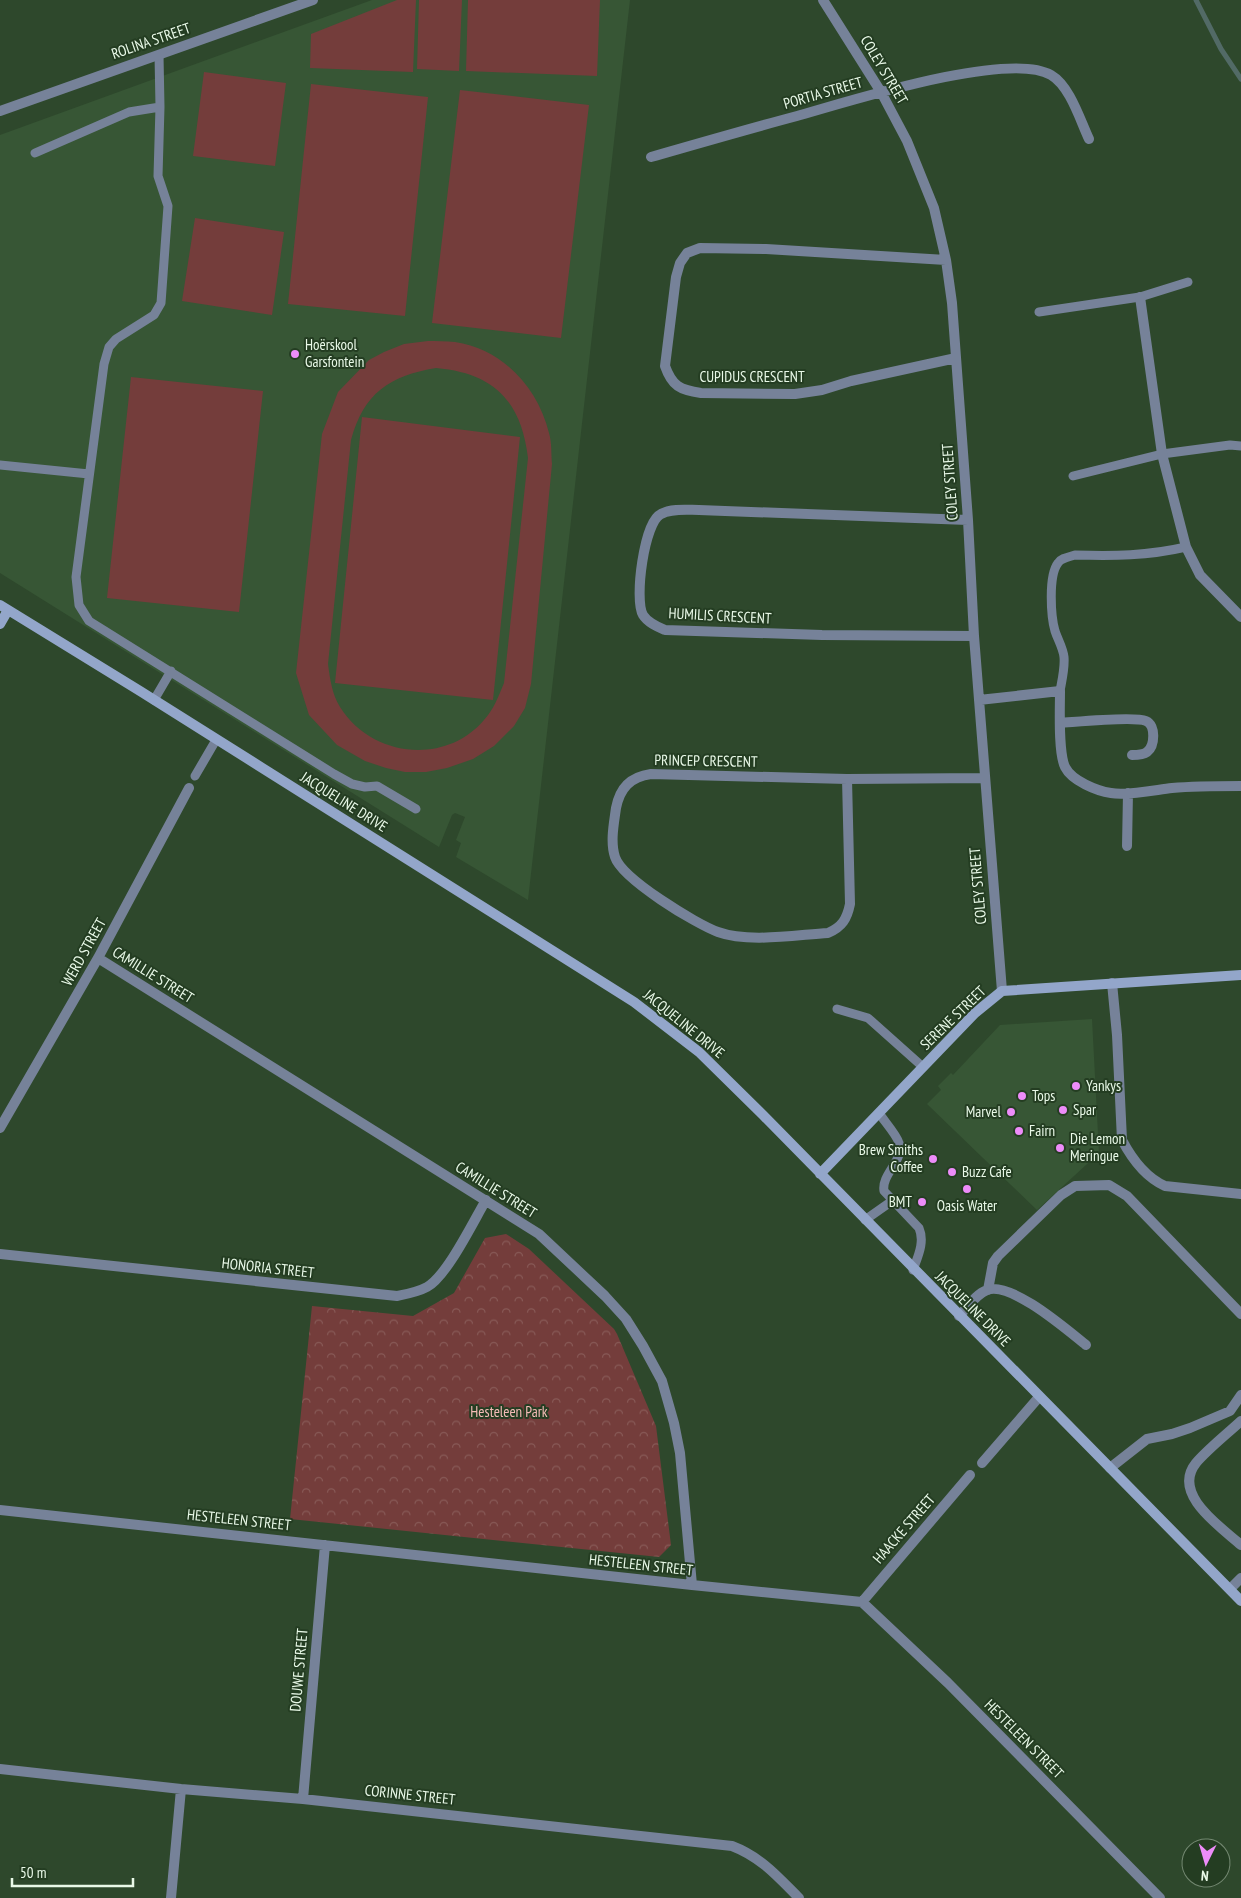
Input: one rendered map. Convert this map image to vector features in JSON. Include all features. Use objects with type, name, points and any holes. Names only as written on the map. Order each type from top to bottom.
[{"type":"street","name":"ROLINA STREET","points":[[0,111],[313,0]]},
{"type":"street","name":"COLEY STREET","points":[[823,0],[881,92],[907,141],[934,208],[946,260],[952,302],[968,520],[978,700],[1002,991]]},
{"type":"street","name":"PORTIA STREET","points":[[651,156],[881,92],[968,73],[1006,68],[1037,69],[1050,74],[1060,81],[1089,140]]},
{"type":"street","name":"CUPIDUS CRESCENT","points":[[946,260],[766,249],[700,248],[687,253],[680,262],[676,276],[665,366],[669,378],[686,391],[701,393],[795,394],[822,390],[851,381],[956,358]]},
{"type":"street","points":[[1140,297],[1162,454],[1186,547],[1200,575],[1241,617]]},
{"type":"street","name":"HUMILIS CRESCENT","points":[[968,520],[699,510],[679,510],[661,514],[653,522],[647,535],[639,604],[643,616],[654,625],[665,630],[822,635],[974,636]]},
{"type":"street","points":[[0,624],[4,608]]},
{"type":"street","name":"JACQUELINE DRIVE","points":[[4,608],[154,700],[634,1002],[699,1052],[1241,1601]]},
{"type":"street","points":[[978,700],[1060,691],[1062,752],[1066,768],[1086,785],[1113,794],[1191,786],[1241,786]]},
{"type":"street","points":[[1060,723],[1123,720],[1146,721],[1153,730],[1150,748],[1147,752],[1132,755]]},
{"type":"street","name":"PRINCEP CRESCENT","points":[[847,780],[850,904],[848,915],[843,924],[836,930],[828,933],[746,938],[718,932],[706,927],[646,890],[629,876],[616,859],[613,840],[618,798],[630,780],[640,776],[651,774],[847,780],[984,778]]},
{"type":"street","name":"WERD STREET","points":[[0,1128],[98,958],[189,788]]},
{"type":"street","points":[[1127,846],[1128,793]]},
{"type":"street","name":"CAMILLIE STREET","points":[[98,958],[539,1234],[573,1264],[626,1319],[662,1381],[674,1422],[680,1453],[692,1585]]},
{"type":"street","name":"SERENE STREET","points":[[820,1174],[975,1013],[1002,991],[1241,975]]},
{"type":"street","points":[[1112,983],[1117,1035],[1122,1140],[1128,1151],[1144,1172],[1165,1186],[1241,1194]]},
{"type":"street","points":[[988,1290],[993,1263],[998,1256],[1061,1195],[1076,1186],[1110,1185],[1127,1196],[1241,1314]]},
{"type":"street","name":"HONORIA STREET","points":[[0,1254],[397,1296],[418,1291],[435,1281],[456,1252],[486,1200]]},
{"type":"street","points":[[959,1316],[982,1293],[988,1290],[1002,1289],[1044,1312],[1086,1345]]},
{"type":"street","points":[[1110,1468],[1147,1438],[1181,1431],[1214,1420],[1230,1411],[1241,1395]]},
{"type":"street","points":[[982,1463],[1039,1397]]},
{"type":"street","points":[[1241,1421],[1195,1464],[1190,1475],[1192,1497],[1198,1506],[1241,1545]]},
{"type":"street","name":"HAACKE STREET","points":[[862,1602],[970,1475]]},
{"type":"street","name":"HESTELEEN STREET","points":[[0,1510],[862,1602],[948,1683],[1160,1898]]},
{"type":"street","name":"DOUWE STREET","points":[[303,1799],[325,1545]]},
{"type":"street","points":[[1230,1590],[1241,1578]]},
{"type":"street","name":"CORINNE STREET","points":[[0,1769],[181,1789],[303,1799],[732,1846],[748,1852],[766,1865],[799,1898]]},
{"type":"street","points":[[171,1898],[181,1789]]},
{"type":"lane","points":[[159,54],[158,176],[168,206],[161,303],[154,315],[116,339],[109,347],[104,364],[76,577],[79,605],[89,621],[352,784],[365,787],[377,786],[416,809]]},
{"type":"lane","points":[[35,153],[129,112],[160,107]]},
{"type":"lane","points":[[1039,312],[1140,297],[1188,282]]},
{"type":"lane","points":[[1073,476],[1162,454],[1230,445],[1241,446]]},
{"type":"lane","points":[[0,465],[89,474]]},
{"type":"lane","points":[[1060,691],[1064,669],[1064,655],[1055,630],[1052,587],[1054,572],[1058,562],[1075,555],[1137,556],[1186,547]]},
{"type":"lane","points":[[154,700],[171,671]]},
{"type":"lane","points":[[195,776],[216,740]]},
{"type":"lane","points":[[836,1009],[868,1018],[923,1067]]},
{"type":"lane","points":[[879,1113],[899,1143],[898,1156],[883,1184],[884,1191],[919,1228],[922,1235],[920,1253],[913,1270]]},
{"type":"lane","points":[[864,1220],[892,1200]]},
{"type":"shaded area","name":"Hoërskool Garsfontein","points":[[372,0],[630,0],[528,900],[456,857],[461,843],[456,840],[465,817],[455,813],[452,815],[439,847],[0,573],[0,135]]},
{"type":"shaded area","points":[[1092,1019],[1099,1153],[1037,1210],[927,1104],[941,1090],[938,1086],[951,1073],[953,1075],[1000,1025]]},
{"type":"green space","points":[[397,0],[416,0],[413,72],[310,68],[311,34]]},
{"type":"green space","points":[[419,0],[462,0],[459,71],[417,69]]},
{"type":"green space","points":[[468,0],[600,0],[597,76],[466,71]]},
{"type":"green space","points":[[204,72],[286,83],[275,166],[193,156]]},
{"type":"green space","points":[[311,84],[428,97],[405,316],[288,304]]},
{"type":"green space","points":[[460,90],[589,105],[561,338],[432,323]]},
{"type":"green space","points":[[195,218],[284,232],[272,315],[182,301]]},
{"type":"green space","points":[[428,341],[455,342],[472,346],[503,362],[527,386],[544,416],[551,441],[552,464],[531,684],[525,708],[514,726],[494,746],[473,759],[447,768],[426,772],[405,772],[386,768],[365,761],[337,745],[309,715],[296,673],[322,434],[338,392],[369,360],[404,344]],"holes":[[[436,368],[456,371],[488,383],[501,393],[511,405],[519,420],[528,458],[504,683],[490,712],[468,735],[449,744],[429,749],[409,750],[389,745],[370,737],[353,724],[340,707],[333,692],[328,664],[351,440],[363,410],[381,389],[392,382],[419,371]]]},
{"type":"green space","points":[[131,377],[263,391],[239,612],[107,598]]},
{"type":"green space","points":[[362,417],[520,437],[493,700],[335,683]]},
{"type":"green space","name":"Hesteleen Park","points":[[506,1234],[529,1249],[614,1329],[617,1334],[656,1426],[671,1545],[659,1557],[290,1519],[312,1306],[413,1316],[454,1293],[485,1238]]},
{"type":"waterway","points":[[1196,0],[1221,49],[1241,79]]},
{"type":"place","name":"Hoërskool Garsfontein","points":[[295,354]]},
{"type":"place","name":"Yankys","points":[[1076,1086]]},
{"type":"place","name":"Tops","points":[[1022,1096]]},
{"type":"place","name":"Spar","points":[[1063,1110]]},
{"type":"place","name":"Marvel","points":[[1011,1112]]},
{"type":"place","name":"Fairn","points":[[1019,1131]]},
{"type":"place","name":"Die Lemon Meringue","points":[[1060,1148]]},
{"type":"place","name":"Brew Smiths Coffee","points":[[933,1159]]},
{"type":"place","name":"Buzz Cafe","points":[[952,1172]]},
{"type":"place","name":"Oasis Water","points":[[967,1189]]},
{"type":"place","name":"BMT","points":[[922,1202]]}]
